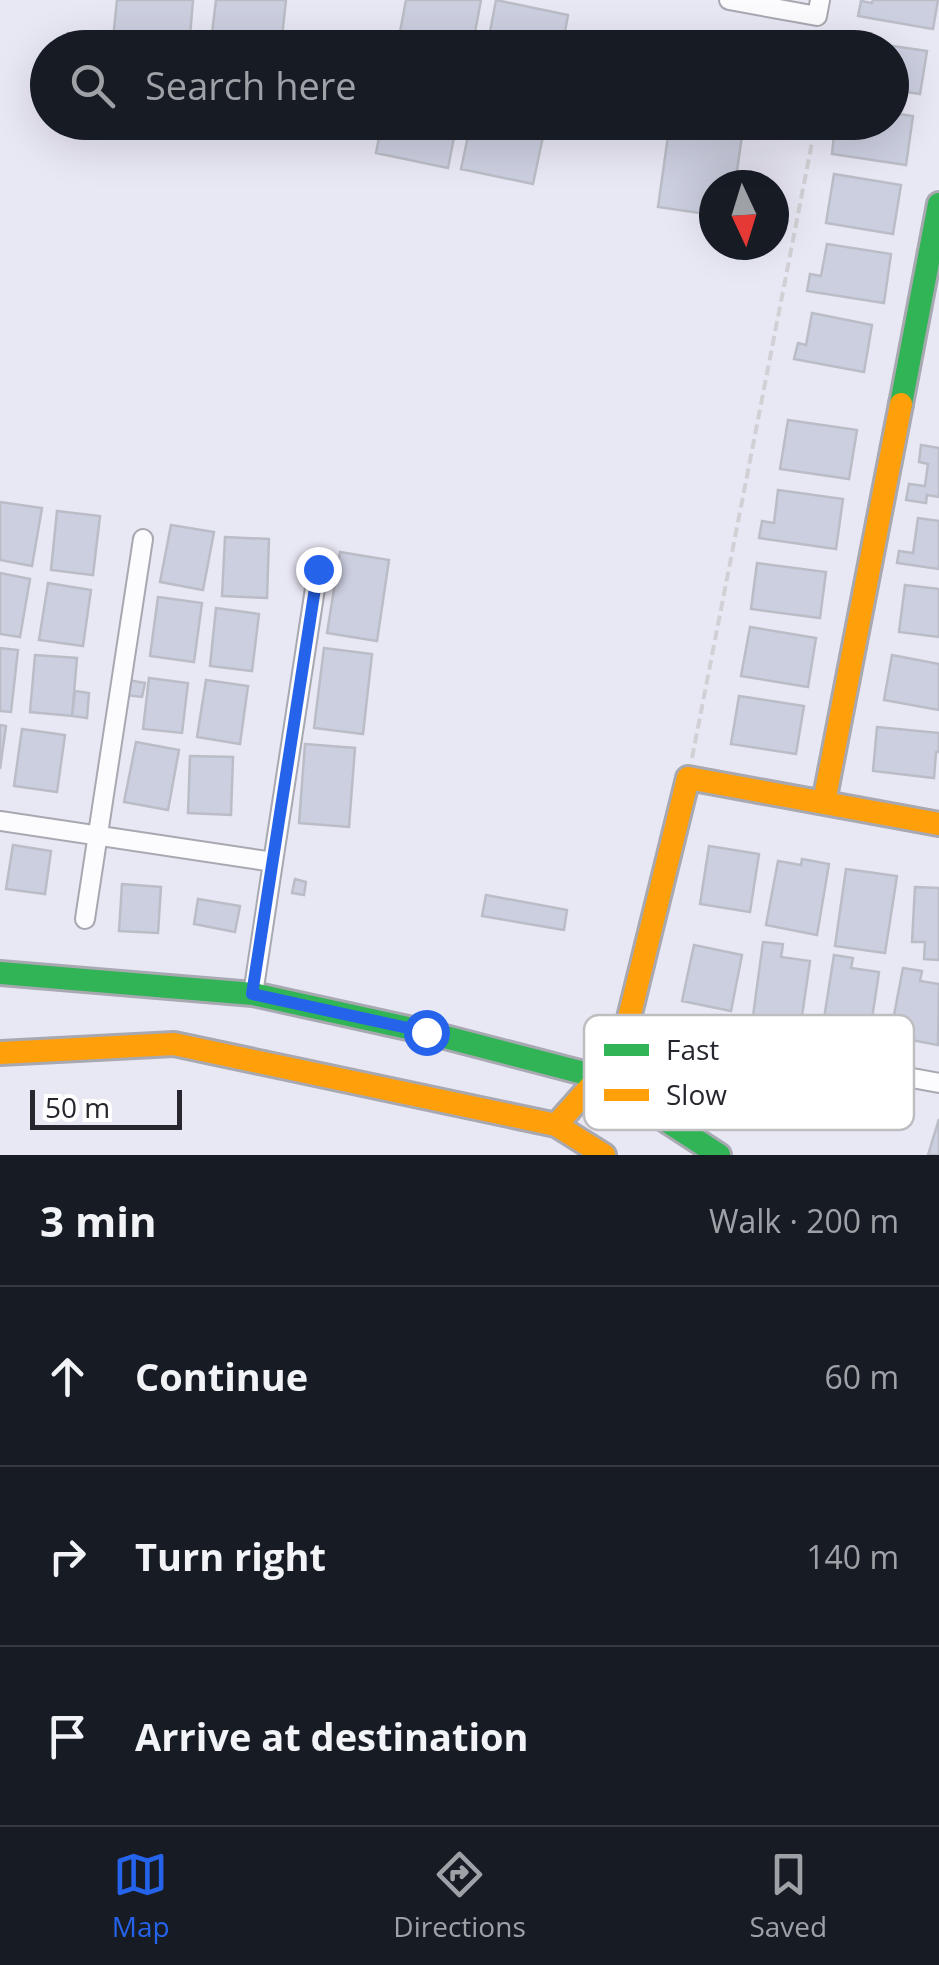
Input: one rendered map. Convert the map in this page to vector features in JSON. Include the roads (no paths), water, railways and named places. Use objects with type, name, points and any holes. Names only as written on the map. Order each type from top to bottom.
[{"type":"street","points":[[729,0],[817,16],[820,0]]},
{"type":"street","points":[[824,802],[939,204]]},
{"type":"street","points":[[85,919],[143,539]]},
{"type":"street","points":[[252,994],[318,569]]},
{"type":"street","points":[[630,1015],[688,778],[939,824]]},
{"type":"street","points":[[0,820],[273,862]]},
{"type":"street","points":[[0,973],[252,994],[426,1032],[584,1073]]},
{"type":"street","points":[[0,1053],[174,1044],[556,1125],[604,1155]]},
{"type":"street","points":[[914,1078],[939,1082]]},
{"type":"street","points":[[556,1125],[584,1093]]},
{"type":"street","points":[[684,1130],[719,1155]]}]
